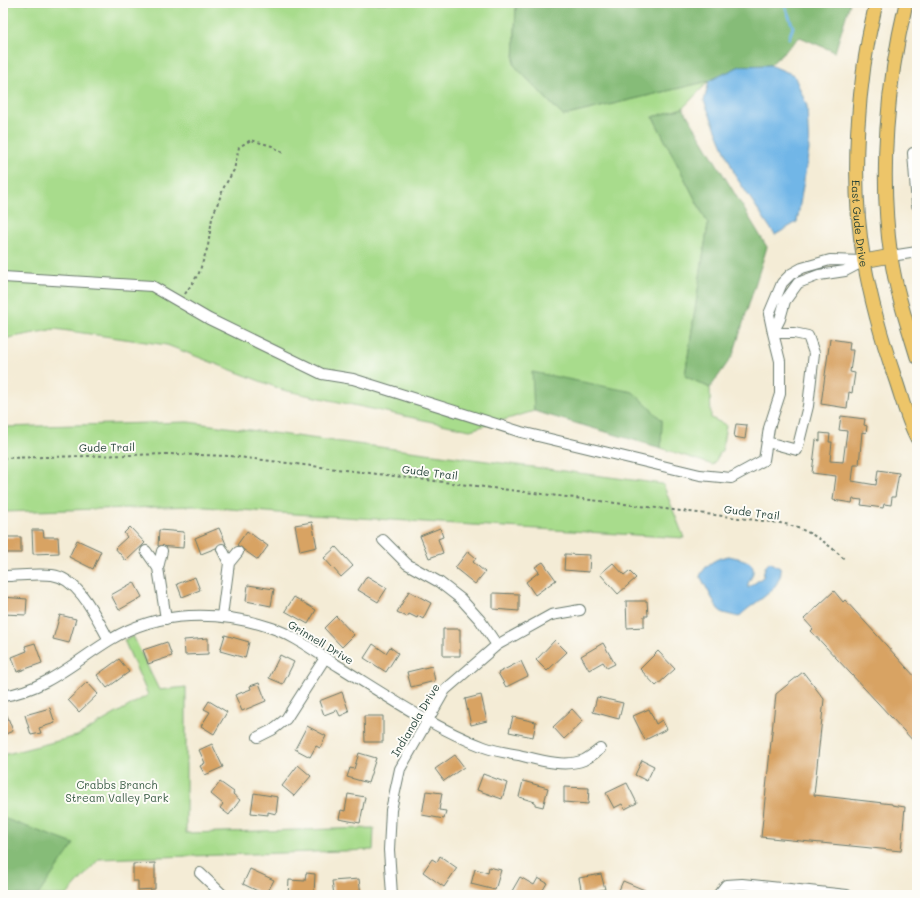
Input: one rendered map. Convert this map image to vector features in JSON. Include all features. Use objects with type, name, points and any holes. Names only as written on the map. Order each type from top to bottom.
[{"type":"main road","name":"East Gude Drive","points":[[876,3],[865,64],[859,134],[859,207],[864,261],[884,345],[917,438]]},
{"type":"main road","points":[[906,3],[888,112],[887,201],[891,256],[902,306],[917,357]]},
{"type":"main road","points":[[864,261],[891,256]]},
{"type":"street","points":[[913,153],[917,205]]},
{"type":"street","points":[[891,256],[917,252]]},
{"type":"street","points":[[3,277],[152,286],[208,319],[322,374],[353,380],[528,434],[700,475],[731,478],[764,460],[767,442],[780,394],[780,361],[770,314],[782,283],[791,274],[802,268],[830,260],[864,261]]},
{"type":"street","points":[[767,442],[797,450],[808,406],[814,353],[808,336],[794,333],[773,333]]},
{"type":"street","points":[[383,540],[407,564],[439,582],[461,599],[480,620],[497,645]]},
{"type":"street","points":[[222,548],[229,563]]},
{"type":"street","points":[[146,551],[158,568]]},
{"type":"street","points":[[162,551],[158,568],[166,619]]},
{"type":"street","points":[[222,616],[229,563],[238,552]]},
{"type":"street","points":[[3,576],[53,575],[68,581],[80,593],[109,640]]},
{"type":"street","name":"Indianola Drive","points":[[392,895],[389,850],[391,810],[400,769],[445,690],[497,645],[551,615],[580,610]]},
{"type":"street","name":"Grinnell Drive","points":[[3,696],[16,694],[57,677],[109,640],[130,628],[166,619],[191,615],[222,616],[242,618],[273,628],[297,640],[426,721],[485,747],[544,761],[563,763],[584,760],[600,749]]},
{"type":"street","points":[[258,737],[272,730],[286,719],[325,658]]},
{"type":"street","points":[[200,873],[223,895]]},
{"type":"street","points":[[718,895],[726,885],[742,884],[847,895]]},
{"type":"path","points":[[180,302],[199,273],[208,246],[212,218],[224,187],[234,170],[239,147],[252,140],[272,146],[283,153]]},
{"type":"path","name":"Gude Trail","points":[[3,458],[170,454],[230,456],[780,523],[793,526],[811,534],[834,549],[844,559]]},
{"type":"green space","points":[[3,3],[516,3],[514,65],[563,116],[709,81],[683,108],[653,117],[708,224],[685,376],[710,388],[711,418],[726,425],[722,450],[713,465],[661,448],[662,420],[533,372],[534,411],[470,430],[283,390],[167,345],[55,329],[3,339]]},
{"type":"green space","points":[[516,3],[850,3],[835,52],[800,37],[770,65],[740,66],[709,81],[563,116],[514,65]]},
{"type":"green space","points":[[683,108],[767,247],[733,355],[710,388],[685,376],[708,224],[653,117]]},
{"type":"green space","points":[[532,372],[633,392],[662,420],[661,448],[534,411]]},
{"type":"green space","points":[[188,422],[663,484],[684,538],[279,513],[194,506],[3,512],[3,427]]},
{"type":"green space","name":"Crabbs Branch Stream Valley Park","points":[[133,636],[159,690],[186,687],[186,833],[374,828],[373,850],[99,859],[67,895],[3,895],[3,755],[77,736],[148,695],[124,640]]},
{"type":"green space","points":[[3,818],[74,844],[38,895],[3,895]]},
{"type":"water","points":[[770,65],[794,75],[807,106],[809,150],[797,222],[775,235],[736,177],[704,101],[709,81],[740,66]]},
{"type":"water","points":[[729,556],[743,559],[750,563],[753,571],[748,583],[748,588],[763,577],[765,567],[770,562],[780,568],[781,573],[778,581],[769,593],[739,617],[723,613],[718,609],[700,576],[705,568],[712,562]]},
{"type":"building","points":[[830,339],[850,342],[849,350],[853,350],[850,372],[855,373],[852,393],[849,392],[847,408],[821,404]]},
{"type":"building","points":[[841,416],[865,419],[864,425],[867,426],[866,433],[862,432],[859,465],[854,465],[852,481],[876,485],[878,470],[899,473],[895,497],[892,497],[891,505],[884,504],[883,508],[861,505],[862,500],[853,499],[852,503],[833,500],[836,476],[812,473],[816,440],[820,441],[820,433],[830,434],[829,442],[832,442],[830,461],[843,462],[847,431],[839,430]]},
{"type":"building","points":[[736,424],[747,425],[745,439],[734,437]]},
{"type":"building","points":[[312,522],[317,547],[300,551],[295,525]]},
{"type":"building","points":[[130,527],[145,543],[126,561],[115,548],[127,537],[124,533]]},
{"type":"building","points":[[219,528],[226,544],[201,554],[195,538]]},
{"type":"building","points":[[440,528],[443,537],[438,539],[443,553],[429,558],[420,536]]},
{"type":"building","points":[[32,530],[43,530],[44,537],[58,537],[59,553],[33,554]]},
{"type":"building","points":[[159,530],[184,532],[183,548],[158,546]]},
{"type":"building","points":[[247,531],[268,546],[258,560],[237,545]]},
{"type":"building","points":[[3,537],[21,537],[21,553],[3,553]]},
{"type":"building","points":[[77,540],[101,551],[93,569],[69,557]]},
{"type":"building","points":[[336,547],[353,566],[341,577],[324,558]]},
{"type":"building","points":[[468,551],[476,558],[473,562],[485,572],[475,584],[455,568]]},
{"type":"building","points":[[565,554],[590,555],[589,572],[564,570]]},
{"type":"building","points":[[543,562],[556,580],[535,595],[526,582],[539,572],[535,567]]},
{"type":"building","points":[[613,563],[624,575],[629,571],[636,578],[618,594],[600,574]]},
{"type":"building","points":[[367,576],[387,588],[378,602],[358,590]]},
{"type":"building","points":[[195,577],[200,590],[182,597],[177,584]]},
{"type":"building","points":[[134,582],[142,597],[119,610],[111,595]]},
{"type":"building","points":[[248,585],[274,589],[271,606],[246,601]]},
{"type":"building","points":[[409,591],[431,603],[423,619],[409,614],[407,617],[397,612]]},
{"type":"building","points":[[834,591],[843,602],[845,600],[917,679],[917,745],[811,631],[813,629],[804,619]]},
{"type":"building","points":[[493,593],[519,594],[519,611],[493,609]]},
{"type":"building","points":[[3,597],[27,599],[26,615],[3,614]]},
{"type":"building","points":[[294,597],[316,610],[308,624],[285,611]]},
{"type":"building","points":[[626,601],[647,601],[648,616],[644,616],[644,627],[627,628]]},
{"type":"building","points":[[60,615],[76,619],[69,643],[53,639]]},
{"type":"building","points":[[336,616],[354,635],[342,647],[324,628]]},
{"type":"building","points":[[443,629],[460,629],[460,656],[443,656]]},
{"type":"building","points":[[225,635],[249,642],[245,658],[220,651]]},
{"type":"building","points":[[208,638],[208,654],[185,655],[184,640]]},
{"type":"building","points":[[555,640],[567,652],[547,671],[536,660]]},
{"type":"building","points":[[167,642],[172,656],[148,664],[143,650]]},
{"type":"building","points":[[35,643],[42,663],[17,672],[12,657],[27,651],[25,646]]},
{"type":"building","points":[[603,643],[615,664],[607,668],[603,662],[589,670],[581,656]]},
{"type":"building","points":[[373,644],[386,653],[390,647],[398,653],[386,672],[364,658]]},
{"type":"building","points":[[658,651],[675,669],[656,686],[640,669]]},
{"type":"building","points":[[280,655],[294,662],[283,684],[269,678]]},
{"type":"building","points":[[119,659],[129,672],[107,688],[97,675]]},
{"type":"building","points":[[521,661],[528,676],[506,687],[498,673]]},
{"type":"building","points":[[432,666],[435,681],[411,687],[407,672]]},
{"type":"building","points":[[803,672],[824,699],[814,795],[892,804],[905,807],[901,851],[761,837],[776,694]]},
{"type":"building","points":[[87,682],[98,694],[79,712],[68,700]]},
{"type":"building","points":[[259,683],[266,701],[242,711],[235,695],[251,689],[250,686]]},
{"type":"building","points":[[342,692],[349,712],[340,716],[337,710],[324,715],[319,701]]},
{"type":"building","points":[[481,695],[487,721],[471,725],[465,699]]},
{"type":"building","points":[[597,697],[623,703],[619,719],[593,712]]},
{"type":"building","points":[[209,701],[227,712],[214,734],[201,726],[210,712],[204,709]]},
{"type":"building","points":[[50,708],[55,723],[39,728],[41,733],[31,735],[25,715]]},
{"type":"building","points":[[572,709],[583,721],[564,739],[553,727]]},
{"type":"building","points":[[649,709],[656,724],[662,720],[667,729],[645,740],[633,716]]},
{"type":"building","points":[[7,715],[13,731],[3,735],[3,716]]},
{"type":"building","points":[[364,716],[383,716],[383,742],[365,742]]},
{"type":"building","points":[[513,717],[536,722],[533,737],[509,732]]},
{"type":"building","points":[[307,726],[326,736],[320,748],[316,746],[310,757],[295,749]]},
{"type":"building","points":[[212,744],[223,767],[205,775],[200,766],[205,763],[199,750]]},
{"type":"building","points":[[359,753],[376,758],[368,783],[347,777],[350,768],[354,769]]},
{"type":"building","points":[[455,755],[464,767],[444,781],[435,769]]},
{"type":"building","points":[[642,760],[654,766],[647,781],[635,775]]},
{"type":"building","points":[[298,765],[311,776],[294,796],[282,786]]},
{"type":"building","points":[[483,774],[507,783],[502,799],[477,790]]},
{"type":"building","points":[[523,781],[548,788],[543,807],[535,805],[535,802],[519,797]]},
{"type":"building","points":[[220,782],[234,792],[233,794],[240,800],[229,815],[220,808],[223,804],[211,794]]},
{"type":"building","points":[[627,783],[637,803],[625,809],[622,804],[614,808],[606,793]]},
{"type":"building","points":[[564,787],[589,788],[588,804],[564,802]]},
{"type":"building","points":[[426,791],[442,793],[439,810],[446,811],[444,819],[422,815]]},
{"type":"building","points":[[254,793],[278,797],[276,814],[268,812],[268,815],[251,813]]},
{"type":"building","points":[[348,794],[365,797],[360,823],[339,819],[341,810],[345,811]]},
{"type":"building","points":[[440,856],[457,868],[444,887],[423,872],[432,859],[437,862]]},
{"type":"building","points":[[155,863],[155,889],[138,890],[138,881],[133,881],[133,864]]},
{"type":"building","points":[[489,867],[501,870],[495,890],[471,884],[475,869],[488,873]]},
{"type":"building","points":[[250,869],[274,880],[266,895],[243,884]]},
{"type":"building","points":[[306,873],[315,874],[314,895],[288,895],[289,880],[305,881]]},
{"type":"building","points":[[601,874],[605,889],[582,894],[579,878]]},
{"type":"building","points":[[520,877],[534,885],[538,878],[547,883],[540,895],[518,895],[512,891]]},
{"type":"building","points":[[359,879],[361,895],[334,895],[332,881]]},
{"type":"building","points":[[623,881],[647,891],[645,895],[617,895]]},
{"type":"waterway","points":[[784,3],[793,27],[789,38]]}]
